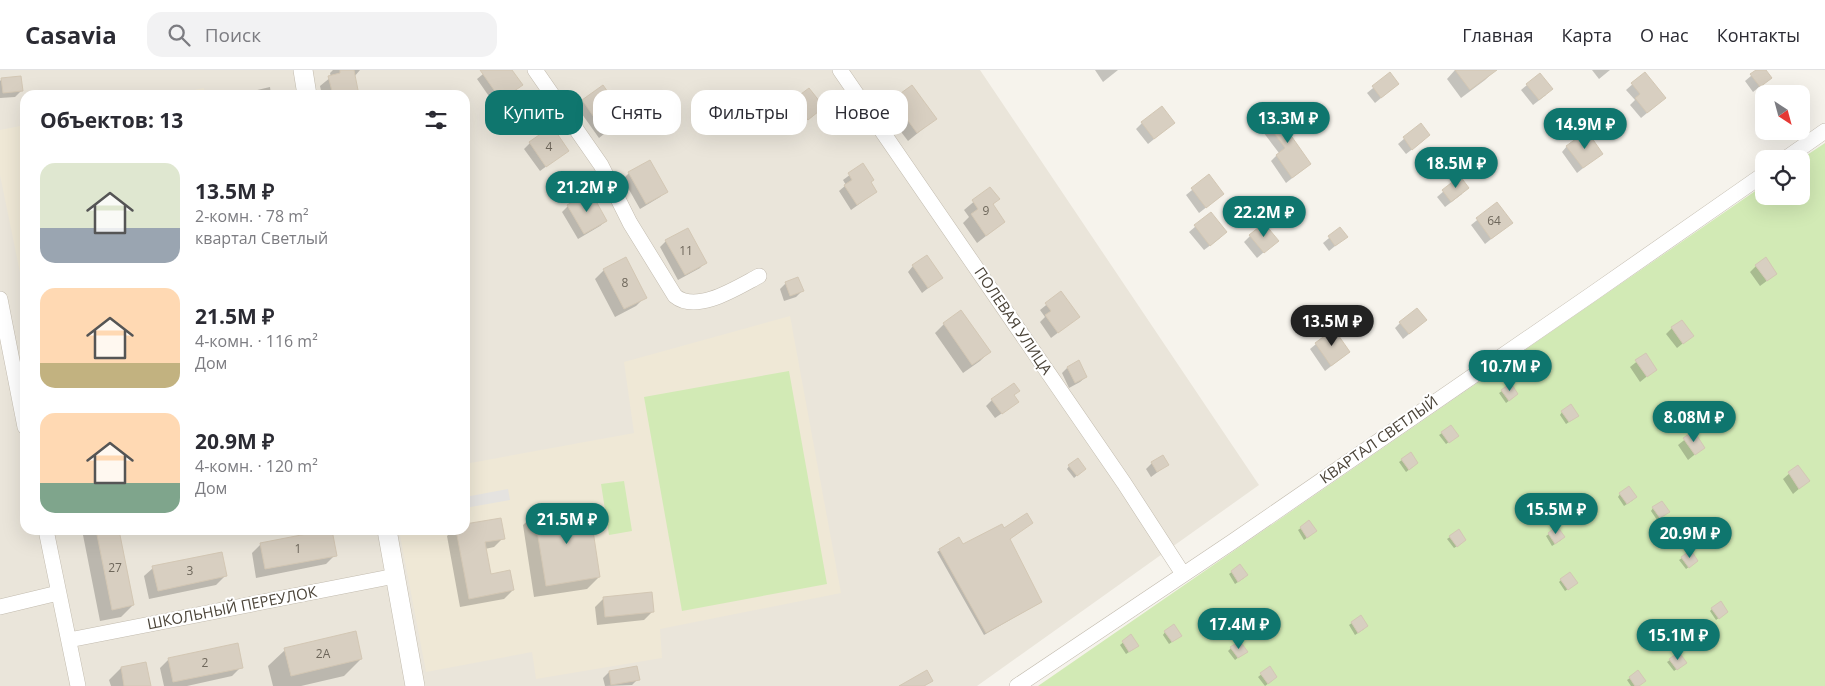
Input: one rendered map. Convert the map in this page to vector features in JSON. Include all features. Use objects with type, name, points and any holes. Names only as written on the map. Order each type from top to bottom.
[{"type":"street","points":[[302,70],[306,90]]},
{"type":"street","points":[[536,70],[601,165],[630,223],[675,296],[681,302],[707,300],[721,296],[759,276]]},
{"type":"street","name":"ПОЛЕВАЯ УЛИЦА","points":[[840,70],[1113,467],[1183,574]]},
{"type":"street","points":[[1798,150],[1825,131]]},
{"type":"street","name":"КВАРТАЛ СВЕТЛЫЙ","points":[[1017,686],[1592,294],[1755,180]]},
{"type":"street","points":[[0,299],[20,401]]},
{"type":"street","points":[[47,535],[78,686]]},
{"type":"street","points":[[387,535],[415,686]]},
{"type":"street","name":"ШКОЛЬНЫЙ ПЕРЕУЛОК","points":[[69,640],[394,576]]},
{"type":"street","points":[[0,607],[58,593]]},
{"type":"shaded area","points":[[0,70],[980,70],[1259,485],[977,686],[0,686]]},
{"type":"shaded area","points":[[20,126],[20,273],[0,175],[0,130]]},
{"type":"shaded area","points":[[790,316],[841,593],[660,629],[662,658],[536,679],[532,652],[426,672],[400,535],[470,535],[470,463],[634,433],[624,362]]},
{"type":"shaded area","points":[[508,489],[510,500],[470,507],[470,496]]},
{"type":"green space","points":[[1825,143],[1825,686],[1038,686],[1755,191],[1755,205],[1810,205],[1810,153]]},
{"type":"green space","points":[[789,371],[827,584],[682,611],[644,397]]},
{"type":"green space","points":[[624,481],[632,531],[609,535],[601,484]]},
{"type":"building","points":[[340,70],[354,70],[358,90],[332,90],[328,76],[340,73]]},
{"type":"building","points":[[480,70],[512,70],[523,85],[516,90],[494,90]]},
{"type":"building","points":[[1455,70],[1497,70],[1470,90]]},
{"type":"building","points":[[1756,70],[1766,70],[1772,78],[1763,85],[1758,85],[1750,74]]},
{"type":"building","points":[[1390,72],[1399,84],[1381,98],[1372,86]]},
{"type":"building","points":[[1645,72],[1666,98],[1647,113],[1635,98],[1640,94],[1631,83]]},
{"type":"building","points":[[1540,73],[1553,89],[1539,100],[1526,84]]},
{"type":"building","points":[[21,76],[23,90],[3,93],[1,78]]},
{"type":"building","points":[[603,85],[606,90],[596,90]]},
{"type":"building","points":[[912,85],[937,119],[917,133],[908,121],[908,90],[905,90]]},
{"type":"building","points":[[809,88],[817,98],[817,113],[808,120],[807,119],[806,90]]},
{"type":"building","points":[[593,92],[593,116],[583,101],[583,99]]},
{"type":"building","points":[[1162,106],[1175,123],[1154,139],[1141,122]]},
{"type":"building","points":[[1283,107],[1293,120],[1285,127],[1311,164],[1292,178],[1276,155],[1285,148],[1265,121]]},
{"type":"building","points":[[1421,123],[1430,135],[1412,150],[1403,137]]},
{"type":"building","points":[[1587,131],[1603,154],[1583,168],[1566,146]]},
{"type":"building","points":[[539,135],[558,135],[569,151],[546,167],[529,142]]},
{"type":"building","points":[[650,160],[668,192],[646,204],[628,172]]},
{"type":"building","points":[[863,163],[874,180],[871,182],[877,192],[857,205],[844,185],[852,180],[848,173]]},
{"type":"building","points":[[1209,174],[1224,194],[1206,208],[1191,188]]},
{"type":"building","points":[[1460,176],[1469,188],[1451,202],[1442,190]]},
{"type":"building","points":[[990,187],[1000,199],[993,204],[1005,222],[986,236],[971,214],[978,209],[972,200]]},
{"type":"building","points":[[591,192],[607,221],[584,234],[567,205]]},
{"type":"building","points":[[1497,202],[1513,223],[1491,239],[1476,218]]},
{"type":"building","points":[[1211,212],[1227,232],[1210,246],[1194,225]]},
{"type":"building","points":[[1264,223],[1279,241],[1264,253],[1249,235]]},
{"type":"building","points":[[1340,227],[1348,237],[1335,246],[1328,236]]},
{"type":"building","points":[[688,228],[707,263],[685,275],[665,240]]},
{"type":"building","points":[[927,255],[943,278],[928,288],[912,265]]},
{"type":"building","points":[[626,257],[647,298],[624,309],[603,269]]},
{"type":"building","points":[[1766,257],[1777,274],[1767,281],[1755,265]]},
{"type":"building","points":[[798,277],[804,291],[790,296],[785,282]]},
{"type":"building","points":[[1061,291],[1080,317],[1058,333],[1045,315],[1051,311],[1045,303]]},
{"type":"building","points":[[1417,308],[1427,320],[1409,334],[1399,322]]},
{"type":"building","points":[[961,310],[991,352],[972,365],[943,323]]},
{"type":"building","points":[[1682,320],[1694,336],[1683,344],[1671,327]]},
{"type":"building","points":[[1334,329],[1350,352],[1331,366],[1315,343]]},
{"type":"building","points":[[1646,353],[1657,370],[1647,377],[1635,360]]},
{"type":"building","points":[[1079,360],[1087,377],[1075,383],[1067,367]]},
{"type":"building","points":[[1014,383],[1020,391],[1014,395],[1019,402],[1002,414],[991,399]]},
{"type":"building","points":[[1511,383],[1518,394],[1509,401],[1501,390]]},
{"type":"building","points":[[1571,404],[1579,416],[1569,422],[1561,411]]},
{"type":"building","points":[[1451,425],[1459,436],[1449,443],[1441,432]]},
{"type":"building","points":[[1694,431],[1705,448],[1695,455],[1683,438]]},
{"type":"building","points":[[1411,452],[1418,463],[1409,470],[1401,459]]},
{"type":"building","points":[[1163,455],[1169,465],[1157,472],[1151,462]]},
{"type":"building","points":[[1078,458],[1086,469],[1077,476],[1068,465]]},
{"type":"building","points":[[1798,465],[1810,481],[1799,489],[1788,472]]},
{"type":"building","points":[[1629,486],[1637,497],[1627,504],[1619,493]]},
{"type":"building","points":[[1662,501],[1670,512],[1660,518],[1652,507]]},
{"type":"building","points":[[589,504],[600,577],[546,586],[534,512]]},
{"type":"building","points":[[1027,513],[1033,523],[1010,539],[1042,602],[986,633],[939,549],[959,537],[963,544],[1002,524],[1004,528]]},
{"type":"building","points":[[501,518],[505,539],[485,542],[491,574],[510,570],[514,590],[469,599],[457,535],[470,535],[470,523]]},
{"type":"building","points":[[1309,520],[1317,531],[1307,538],[1300,527]]},
{"type":"building","points":[[1557,526],[1565,537],[1555,544],[1548,533]]},
{"type":"building","points":[[1459,529],[1466,540],[1457,547],[1449,536]]},
{"type":"building","points":[[97,535],[120,535],[134,605],[112,610]]},
{"type":"building","points":[[301,535],[333,535],[337,556],[265,569],[260,543]]},
{"type":"building","points":[[1691,550],[1698,561],[1689,568],[1681,557]]},
{"type":"building","points":[[222,552],[227,576],[158,591],[152,566]]},
{"type":"building","points":[[1240,564],[1248,575],[1238,582],[1231,571]]},
{"type":"building","points":[[1570,572],[1578,583],[1568,590],[1560,579]]},
{"type":"building","points":[[652,592],[654,612],[605,617],[603,597]]},
{"type":"building","points":[[1721,601],[1728,612],[1719,619],[1711,608]]},
{"type":"building","points":[[1361,615],[1368,626],[1358,633],[1351,622]]},
{"type":"building","points":[[1174,624],[1182,636],[1172,642],[1164,631]]},
{"type":"building","points":[[356,631],[362,659],[291,676],[284,648]]},
{"type":"building","points":[[1131,634],[1139,646],[1129,652],[1122,641]]},
{"type":"building","points":[[1240,641],[1248,652],[1238,658],[1230,647]]},
{"type":"building","points":[[238,643],[243,668],[173,682],[168,658]]},
{"type":"building","points":[[1679,652],[1687,663],[1677,670],[1669,659]]},
{"type":"building","points":[[146,662],[151,686],[124,686],[121,667]]},
{"type":"building","points":[[637,666],[640,680],[611,685],[609,671]]},
{"type":"building","points":[[1270,666],[1277,677],[1268,684],[1260,673]]},
{"type":"building","points":[[927,670],[933,681],[924,686],[899,686]]},
{"type":"building","points":[[1638,670],[1646,681],[1639,686],[1635,686],[1629,677]]}]
